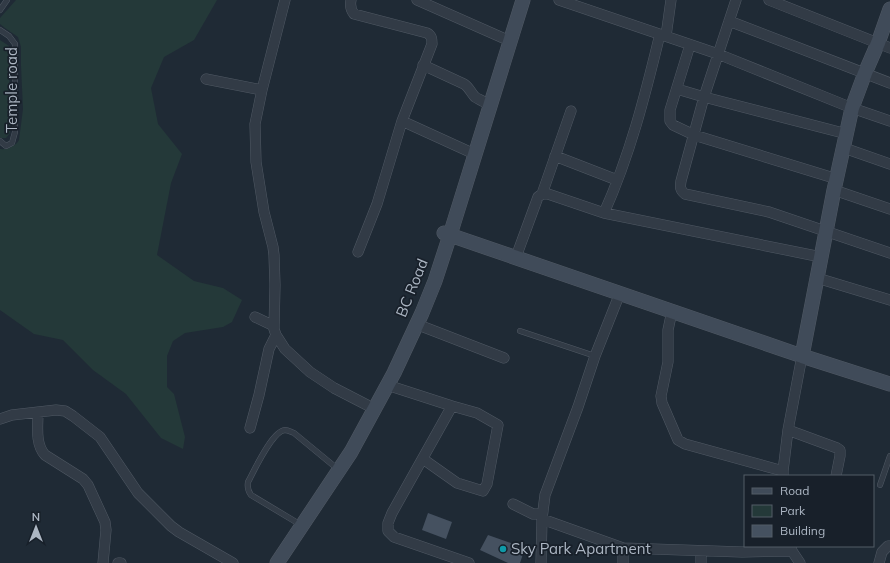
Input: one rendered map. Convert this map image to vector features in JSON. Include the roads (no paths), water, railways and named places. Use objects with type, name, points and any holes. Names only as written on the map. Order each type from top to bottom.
[{"type":"street","points":[[250,428],[269,349],[275,331],[274,255],[264,212],[256,162],[255,124],[285,0]]},
{"type":"street","points":[[351,0],[351,11],[354,14],[427,33],[431,36],[432,40],[432,44],[402,121],[377,204],[358,252]]},
{"type":"street","points":[[417,0],[502,38]]},
{"type":"street","name":"BC Road","points":[[277,563],[368,405],[384,383],[394,373],[435,281],[484,102],[514,0]]},
{"type":"street","name":"BC Road","points":[[269,563],[300,524],[351,452],[384,383],[447,234],[523,0]]},
{"type":"street","points":[[559,0],[718,54],[852,108],[890,121]]},
{"type":"street","points":[[604,213],[631,142],[663,35],[671,0]]},
{"type":"street","points":[[736,0],[704,97],[680,181],[681,191],[685,194],[769,212],[890,253]]},
{"type":"street","points":[[769,0],[884,45]]},
{"type":"street","points":[[672,311],[668,330],[668,362],[661,396],[662,403],[678,440],[685,444],[783,474],[788,430],[821,257],[852,108],[865,73],[884,45],[890,9]]},
{"type":"street","points":[[730,21],[890,83]]},
{"type":"street","points":[[690,44],[670,110],[670,121],[673,125],[694,135],[836,184],[890,209]]},
{"type":"street","points":[[423,65],[468,86],[474,95],[484,102]]},
{"type":"street","points":[[206,79],[262,90]]},
{"type":"street","points":[[677,88],[704,97],[847,134]]},
{"type":"street","points":[[516,257],[538,197],[542,194],[571,110]]},
{"type":"street","points":[[402,121],[470,152]]},
{"type":"street","points":[[844,148],[890,164]]},
{"type":"street","points":[[555,156],[617,180]]},
{"type":"street","points":[[542,194],[548,194],[604,213],[821,257]]},
{"type":"street","points":[[447,234],[802,356],[890,384]]},
{"type":"street","points":[[817,278],[890,300]]},
{"type":"street","points":[[541,563],[542,519],[545,495],[578,407],[595,356],[620,293]]},
{"type":"street","points":[[255,317],[275,331],[286,348],[310,372],[334,388],[368,405]]},
{"type":"street","points":[[416,324],[504,358]]},
{"type":"street","points":[[384,383],[477,413],[498,425],[487,484],[483,491],[457,483],[422,459]]},
{"type":"street","points":[[452,406],[392,513],[388,523],[388,531],[394,537],[469,563]]},
{"type":"street","points":[[0,419],[12,415],[56,410],[73,416],[100,436],[138,493],[171,526],[233,563]]},
{"type":"street","points":[[38,412],[39,443],[41,450],[45,455],[82,479],[88,485],[104,522],[106,530],[103,563]]},
{"type":"street","points":[[788,430],[840,450],[836,475]]},
{"type":"street","points":[[513,504],[533,514],[540,514],[542,519],[623,548],[742,552],[791,548],[800,563]]},
{"type":"street","points":[[879,563],[882,552],[890,546]]},
{"type":"street","points":[[622,563],[623,548]]},
{"type":"street","points":[[701,551],[701,563]]},
{"type":"street","points":[[740,563],[742,552]]},
{"type":"lane","points":[[0,10],[7,0]]},
{"type":"lane","name":"Temple road","points":[[0,30],[9,36],[15,44],[15,132],[12,143],[6,146],[0,141]]},
{"type":"lane","points":[[520,331],[595,356]]},
{"type":"lane","points":[[300,524],[251,496],[248,492],[248,482],[265,449],[279,432],[285,430],[294,433],[334,466]]},
{"type":"lane","points":[[880,485],[890,456]]},
{"type":"place","name":"Sky Park Apartment","points":[[503,549]]}]
